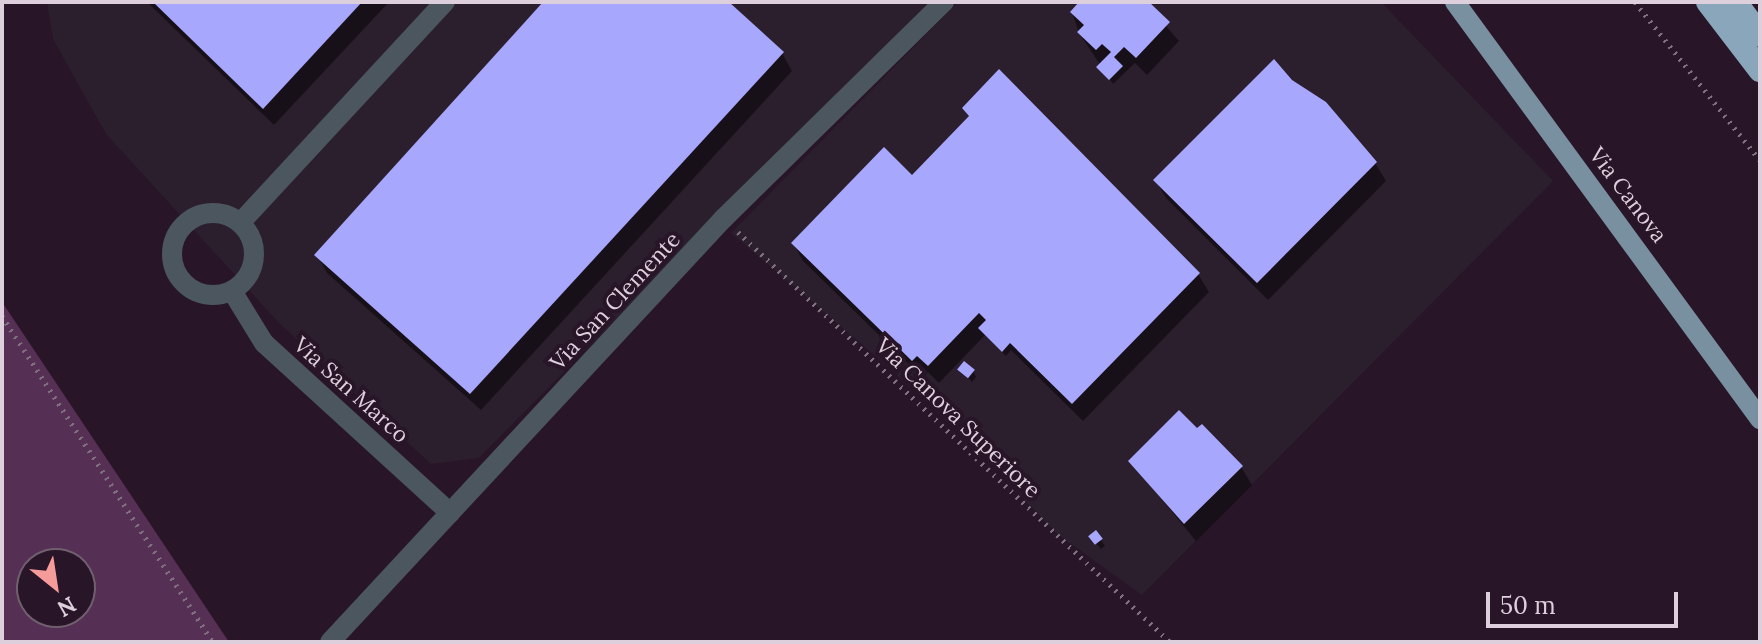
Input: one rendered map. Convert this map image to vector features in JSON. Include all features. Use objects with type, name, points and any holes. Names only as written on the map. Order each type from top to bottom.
[{"type":"highway","points":[[1708,2],[1760,70]]},
{"type":"highway","points":[[1735,2],[1760,35]]},
{"type":"main road","name":"Via Canova","points":[[1455,2],[1760,419]]},
{"type":"street","points":[[241,222],[445,2]]},
{"type":"street","name":"Via San Clemente","points":[[330,642],[723,219],[944,2]]},
{"type":"street","points":[[216,212],[241,222],[254,246],[254,259],[232,291],[220,295],[194,291],[177,274],[171,251],[180,228],[202,214],[216,212]]},
{"type":"street","name":"Via San Marco","points":[[232,291],[264,343],[450,513]]},
{"type":"path","points":[[1635,2],[1760,160]]},
{"type":"path","name":"Via Canova Superiore","points":[[723,219],[1170,642]]},
{"type":"path","points":[[2,316],[213,642]]},
{"type":"shaded area","points":[[47,2],[929,2],[479,458],[431,464],[279,323],[106,134],[53,39]]},
{"type":"shaded area","points":[[958,2],[1381,2],[1553,181],[1142,595],[1056,533],[983,455],[878,358],[731,233]]},
{"type":"shaded area","points":[[2,302],[229,642],[2,642]]},
{"type":"building","points":[[153,2],[362,2],[263,109]]},
{"type":"building","points":[[543,2],[729,2],[784,52],[470,394],[314,255]]},
{"type":"building","points":[[1079,2],[1149,2],[1170,22],[1136,58],[1124,47],[1114,57],[1123,66],[1109,80],[1096,67],[1111,52],[1102,44],[1096,50],[1077,32],[1084,25],[1070,12]]},
{"type":"building","points":[[1274,59],[1292,80],[1326,102],[1377,162],[1257,283],[1153,180]]},
{"type":"building","points":[[999,69],[1200,273],[1072,404],[1010,343],[1002,352],[978,328],[986,320],[979,313],[928,366],[917,356],[912,361],[791,243],[884,147],[912,175],[969,116],[962,108]]},
{"type":"building","points":[[964,361],[975,370],[968,378],[957,370]]},
{"type":"building","points":[[1179,410],[1197,428],[1202,424],[1243,466],[1184,524],[1128,461]]},
{"type":"building","points":[[1096,530],[1103,539],[1095,545],[1088,536]]}]
